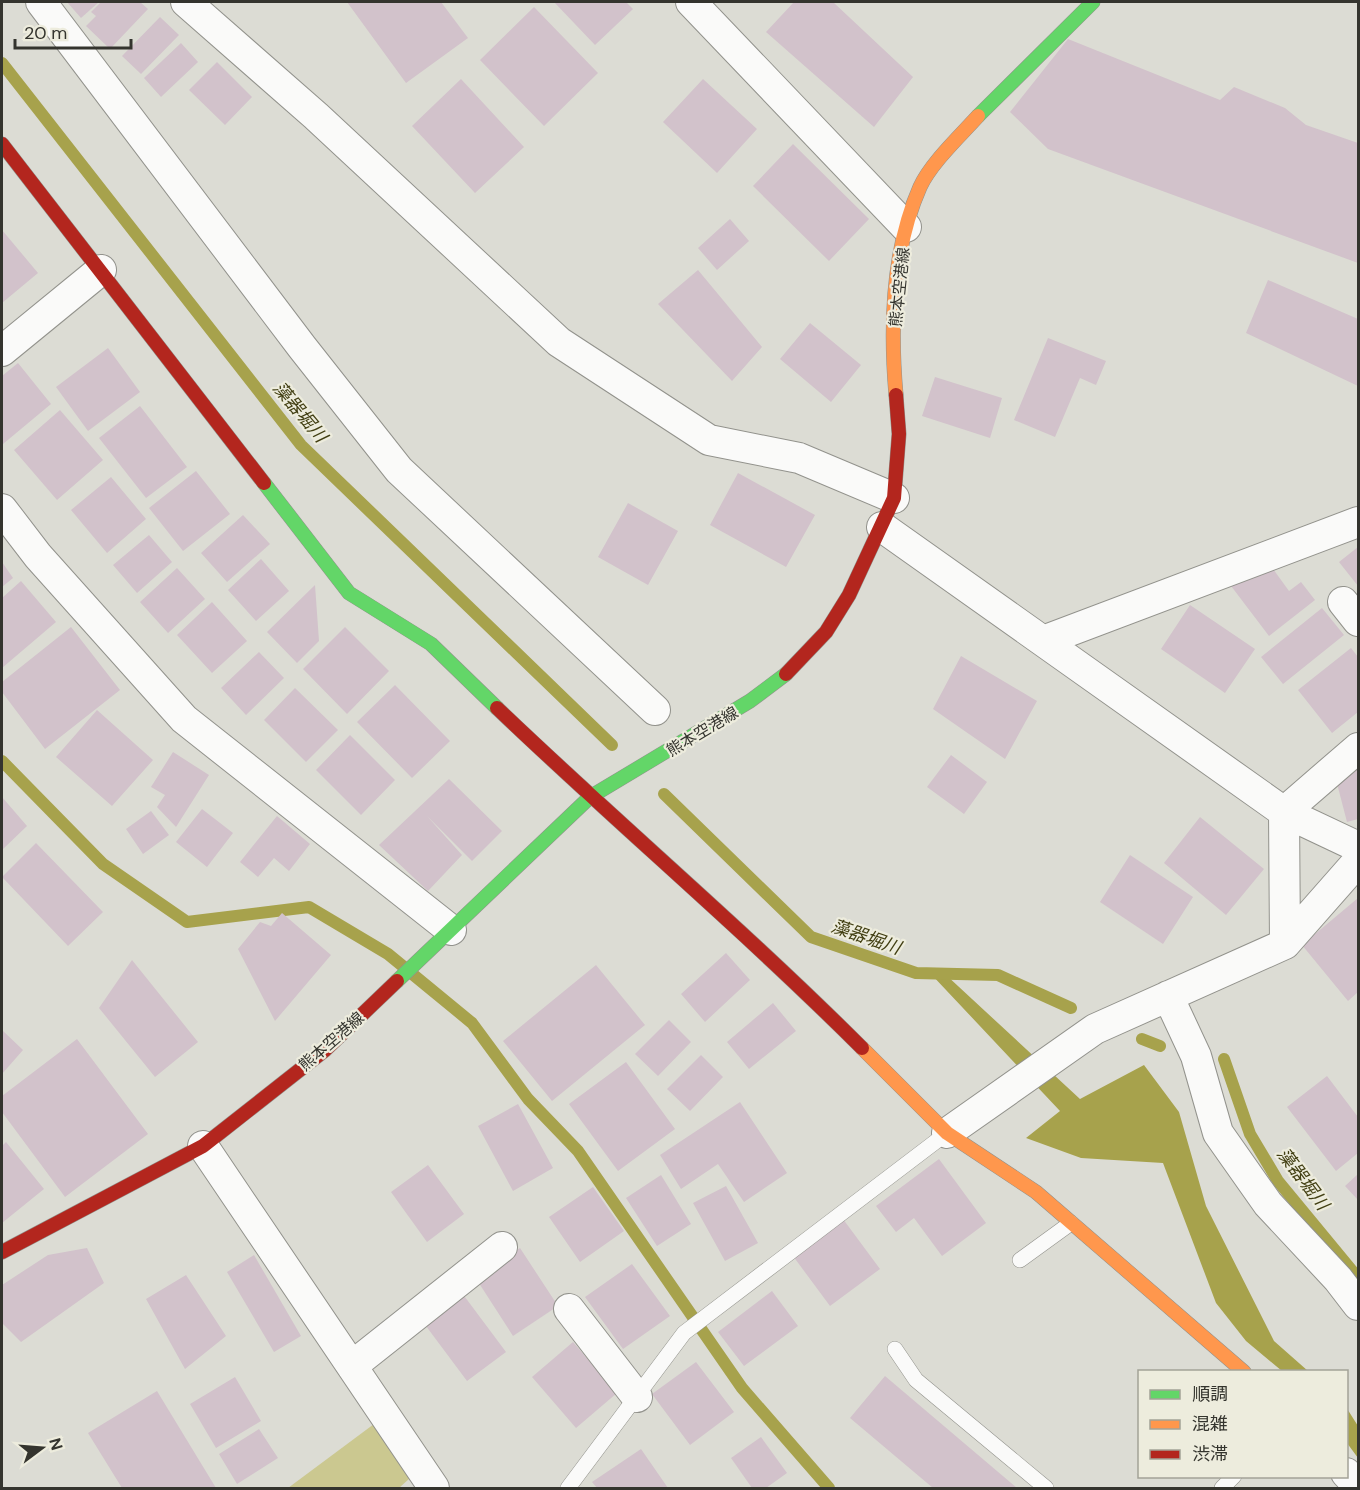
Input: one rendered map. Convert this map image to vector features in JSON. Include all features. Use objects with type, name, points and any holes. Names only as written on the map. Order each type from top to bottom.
[{"type":"main road","name":"熊本空港線","points":[[2,1252],[203,1146],[325,1050],[590,798],[741,708],[786,674],[826,632],[849,595],[894,498],[899,434],[893,359],[896,288],[906,227],[921,185],[952,144],[991,101],[1093,2]]},
{"type":"main road","points":[[2,144],[349,592],[431,644],[590,798],[776,963],[946,1133],[1036,1192],[1243,1370]]},
{"type":"street","points":[[41,2],[302,347],[399,470],[655,710]]},
{"type":"street","points":[[186,2],[316,116],[559,342],[709,440],[799,458],[894,498]]},
{"type":"street","points":[[691,2],[906,227]]},
{"type":"street","points":[[2,351],[101,270]]},
{"type":"street","points":[[2,509],[38,556],[184,719],[451,930]]},
{"type":"street","points":[[1043,641],[1359,522]]},
{"type":"street","points":[[882,527],[1284,812],[1359,847]]},
{"type":"street","points":[[1285,944],[1284,812],[1359,748]]},
{"type":"street","points":[[946,1133],[1095,1029],[1285,944],[1359,861]]},
{"type":"street","points":[[1168,996],[1196,1056],[1218,1133],[1268,1204],[1338,1279],[1359,1305]]},
{"type":"street","points":[[203,1146],[434,1488]]},
{"type":"street","points":[[352,1366],[502,1247]]},
{"type":"street","points":[[569,1309],[637,1397]]},
{"type":"street","points":[[1348,1474],[1359,1486]]},
{"type":"lane","points":[[568,1488],[684,1333],[946,1133]]},
{"type":"lane","points":[[1020,1260],[1071,1223]]},
{"type":"lane","points":[[896,1349],[916,1380],[1046,1488]]},
{"type":"shaded area","points":[[930,973],[945,974],[1080,1099],[1144,1065],[1179,1112],[1206,1206],[1274,1341],[1307,1370],[1281,1370],[1246,1341],[1216,1303],[1163,1163],[1081,1158],[1026,1138],[1060,1111]]},
{"type":"shaded area","points":[[1348,1410],[1358,1426],[1358,1458],[1348,1444]]},
{"type":"shaded area","points":[[374,1424],[410,1478],[399,1488],[288,1488]]},
{"type":"building","points":[[67,2],[99,2],[81,18]]},
{"type":"building","points":[[101,2],[140,2],[148,9],[110,49],[86,26],[96,16],[91,12]]},
{"type":"building","points":[[347,2],[441,2],[468,38],[406,83]]},
{"type":"building","points":[[554,2],[626,2],[633,9],[595,45]]},
{"type":"building","points":[[794,2],[833,2],[913,77],[874,127],[766,32]]},
{"type":"building","points":[[534,7],[598,73],[544,126],[480,60]]},
{"type":"building","points":[[160,17],[179,35],[141,74],[122,56]]},
{"type":"building","points":[[1068,39],[1220,100],[1234,87],[1285,108],[1306,125],[1358,143],[1358,263],[1048,149],[1010,112]]},
{"type":"building","points":[[181,43],[198,62],[161,97],[144,78]]},
{"type":"building","points":[[217,62],[252,97],[225,125],[189,90]]},
{"type":"building","points":[[461,79],[524,147],[475,193],[412,126]]},
{"type":"building","points":[[703,79],[757,129],[717,173],[663,122]]},
{"type":"building","points":[[793,144],[869,219],[829,261],[753,186]]},
{"type":"building","points":[[730,219],[749,241],[717,270],[698,248]]},
{"type":"building","points":[[2,230],[38,273],[2,303]]},
{"type":"building","points":[[698,270],[762,347],[732,381],[658,304]]},
{"type":"building","points":[[1268,280],[1358,319],[1358,386],[1246,333]]},
{"type":"building","points":[[810,323],[861,365],[831,402],[780,359]]},
{"type":"building","points":[[1048,338],[1106,361],[1096,385],[1080,378],[1055,437],[1014,420]]},
{"type":"building","points":[[108,348],[140,392],[88,431],[56,387]]},
{"type":"building","points":[[18,363],[51,404],[3,444],[2,376]]},
{"type":"building","points":[[935,377],[1002,398],[990,438],[922,416]]},
{"type":"building","points":[[140,406],[187,467],[146,498],[99,438]]},
{"type":"building","points":[[60,410],[103,460],[57,500],[14,450]]},
{"type":"building","points":[[196,471],[230,514],[183,551],[149,508]]},
{"type":"building","points":[[738,473],[815,515],[786,567],[710,525]]},
{"type":"building","points":[[111,477],[146,519],[107,553],[71,510]]},
{"type":"building","points":[[628,503],[678,531],[648,585],[598,557]]},
{"type":"building","points":[[243,515],[270,544],[227,582],[201,553]]},
{"type":"building","points":[[149,535],[172,562],[137,593],[113,565]]},
{"type":"building","points":[[1358,547],[1358,586],[1339,562]]},
{"type":"building","points":[[261,559],[289,591],[256,621],[228,590]]},
{"type":"building","points":[[2,562],[13,578],[2,587]]},
{"type":"building","points":[[1268,562],[1289,591],[1301,582],[1315,600],[1269,636],[1225,578]]},
{"type":"building","points":[[177,568],[205,599],[168,633],[140,602]]},
{"type":"building","points":[[21,581],[56,622],[2,668],[2,598]]},
{"type":"building","points":[[315,585],[319,641],[297,663],[267,632]]},
{"type":"building","points":[[212,602],[247,641],[212,673],[177,635]]},
{"type":"building","points":[[1190,605],[1255,649],[1225,693],[1161,649]]},
{"type":"building","points":[[1322,608],[1344,635],[1283,684],[1261,657]]},
{"type":"building","points":[[71,627],[120,690],[45,749],[2,692],[2,682]]},
{"type":"building","points":[[345,627],[389,671],[347,714],[303,669]]},
{"type":"building","points":[[1351,648],[1358,657],[1358,712],[1332,733],[1298,690]]},
{"type":"building","points":[[259,652],[284,678],[246,715],[221,688]]},
{"type":"building","points":[[961,656],[1037,701],[1005,759],[933,709]]},
{"type":"building","points":[[395,685],[450,741],[412,778],[357,722]]},
{"type":"building","points":[[295,688],[338,730],[306,762],[264,720]]},
{"type":"building","points":[[97,710],[153,760],[112,806],[56,757]]},
{"type":"building","points":[[350,735],[395,780],[361,815],[316,770]]},
{"type":"building","points":[[173,752],[209,775],[176,827],[157,807],[165,795],[151,787]]},
{"type":"building","points":[[951,755],[987,782],[964,814],[927,787]]},
{"type":"building","points":[[1358,766],[1358,819],[1347,822],[1334,772]]},
{"type":"building","points":[[449,779],[502,831],[472,861],[427,816],[462,855],[428,891],[379,845]]},
{"type":"building","points":[[2,797],[27,826],[2,850]]},
{"type":"building","points":[[202,809],[233,833],[207,867],[176,842]]},
{"type":"building","points":[[151,811],[169,835],[143,854],[126,829]]},
{"type":"building","points":[[277,816],[310,844],[289,871],[274,858],[258,877],[240,862]]},
{"type":"building","points":[[1200,817],[1264,869],[1226,915],[1164,863]]},
{"type":"building","points":[[36,843],[103,912],[68,946],[2,877]]},
{"type":"building","points":[[1130,855],[1193,897],[1163,944],[1100,902]]},
{"type":"building","points":[[1358,898],[1358,992],[1348,1001],[1302,945]]},
{"type":"building","points":[[282,913],[331,955],[275,1021],[238,949],[260,922],[271,926]]},
{"type":"building","points":[[726,953],[750,980],[705,1022],[681,994]]},
{"type":"building","points":[[132,960],[198,1042],[155,1077],[99,1008]]},
{"type":"building","points":[[596,965],[645,1025],[552,1101],[503,1041]]},
{"type":"building","points":[[773,1003],[796,1031],[749,1069],[727,1042]]},
{"type":"building","points":[[669,1020],[691,1042],[658,1076],[635,1054]]},
{"type":"building","points":[[2,1030],[23,1050],[2,1074]]},
{"type":"building","points":[[77,1039],[148,1134],[65,1197],[2,1112],[2,1096]]},
{"type":"building","points":[[701,1055],[723,1077],[690,1111],[667,1089]]},
{"type":"building","points":[[626,1062],[675,1129],[618,1171],[569,1104]]},
{"type":"building","points":[[1327,1076],[1358,1117],[1358,1153],[1336,1171],[1287,1107]]},
{"type":"building","points":[[740,1102],[787,1173],[744,1202],[718,1164],[681,1189],[660,1155]]},
{"type":"building","points":[[518,1104],[553,1168],[513,1191],[478,1126]]},
{"type":"building","points":[[6,1142],[44,1189],[2,1223],[2,1146]]},
{"type":"building","points":[[939,1159],[986,1223],[942,1256],[914,1218],[896,1232],[876,1206]]},
{"type":"building","points":[[428,1165],[464,1214],[427,1242],[391,1192]]},
{"type":"building","points":[[1358,1174],[1358,1200],[1345,1186]]},
{"type":"building","points":[[661,1175],[691,1224],[657,1246],[626,1198]]},
{"type":"building","points":[[726,1186],[758,1243],[725,1261],[693,1203]]},
{"type":"building","points":[[593,1187],[624,1231],[580,1262],[549,1217]]},
{"type":"building","points":[[843,1219],[880,1269],[830,1306],[793,1256]]},
{"type":"building","points":[[87,1248],[104,1283],[21,1342],[2,1323],[2,1285],[48,1255]]},
{"type":"building","points":[[520,1248],[558,1306],[513,1336],[475,1277]]},
{"type":"building","points":[[254,1255],[301,1336],[274,1352],[227,1272]]},
{"type":"building","points":[[632,1264],[670,1316],[623,1349],[585,1297]]},
{"type":"building","points":[[186,1275],[226,1336],[185,1369],[146,1299]]},
{"type":"building","points":[[459,1289],[506,1352],[467,1381],[420,1318]]},
{"type":"building","points":[[772,1291],[798,1326],[744,1366],[718,1332]]},
{"type":"building","points":[[573,1342],[617,1393],[576,1428],[532,1377]]},
{"type":"building","points":[[696,1362],[734,1412],[690,1445],[652,1394]]},
{"type":"building","points":[[885,1376],[1017,1488],[933,1488],[850,1418]]},
{"type":"building","points":[[235,1377],[261,1421],[216,1448],[190,1404]]},
{"type":"building","points":[[157,1391],[216,1488],[122,1488],[88,1433]]},
{"type":"building","points":[[259,1429],[278,1458],[237,1484],[219,1454]]},
{"type":"building","points":[[761,1437],[787,1473],[766,1488],[752,1488],[731,1458]]},
{"type":"building","points":[[641,1449],[668,1488],[597,1488],[592,1482]]},
{"type":"waterway","name":"藻器堀川","points":[[2,63],[301,445],[612,745]]},
{"type":"waterway","points":[[2,761],[103,864],[187,922],[309,907],[388,954],[472,1023],[528,1099],[578,1151],[742,1388],[829,1488]]},
{"type":"waterway","name":"藻器堀川","points":[[664,794],[811,937],[916,973],[998,975],[1071,1008]]},
{"type":"waterway","name":"藻器堀川","points":[[1142,1039],[1160,1046]]},
{"type":"waterway","name":"藻器堀川","points":[[1224,1059],[1250,1134],[1278,1181],[1358,1278]]},
{"type":"traffic: fast","points":[[978,116],[1093,2]]},
{"type":"traffic: fast","points":[[264,483],[349,593],[431,644],[497,708]]},
{"type":"traffic: fast","points":[[397,981],[590,797],[750,701],[786,674]]},
{"type":"traffic: slow","points":[[896,395],[893,343],[895,289],[911,211],[920,187],[931,169],[978,116]]},
{"type":"traffic: slow","points":[[862,1048],[947,1133],[1036,1192],[1242,1370]]},
{"type":"traffic: jam","points":[[2,144],[264,483]]},
{"type":"traffic: jam","points":[[786,674],[826,632],[849,595],[894,498],[899,434],[896,395]]},
{"type":"traffic: jam","points":[[497,708],[772,961],[862,1048]]},
{"type":"traffic: jam","points":[[2,1252],[203,1146],[325,1050],[397,981]]}]
